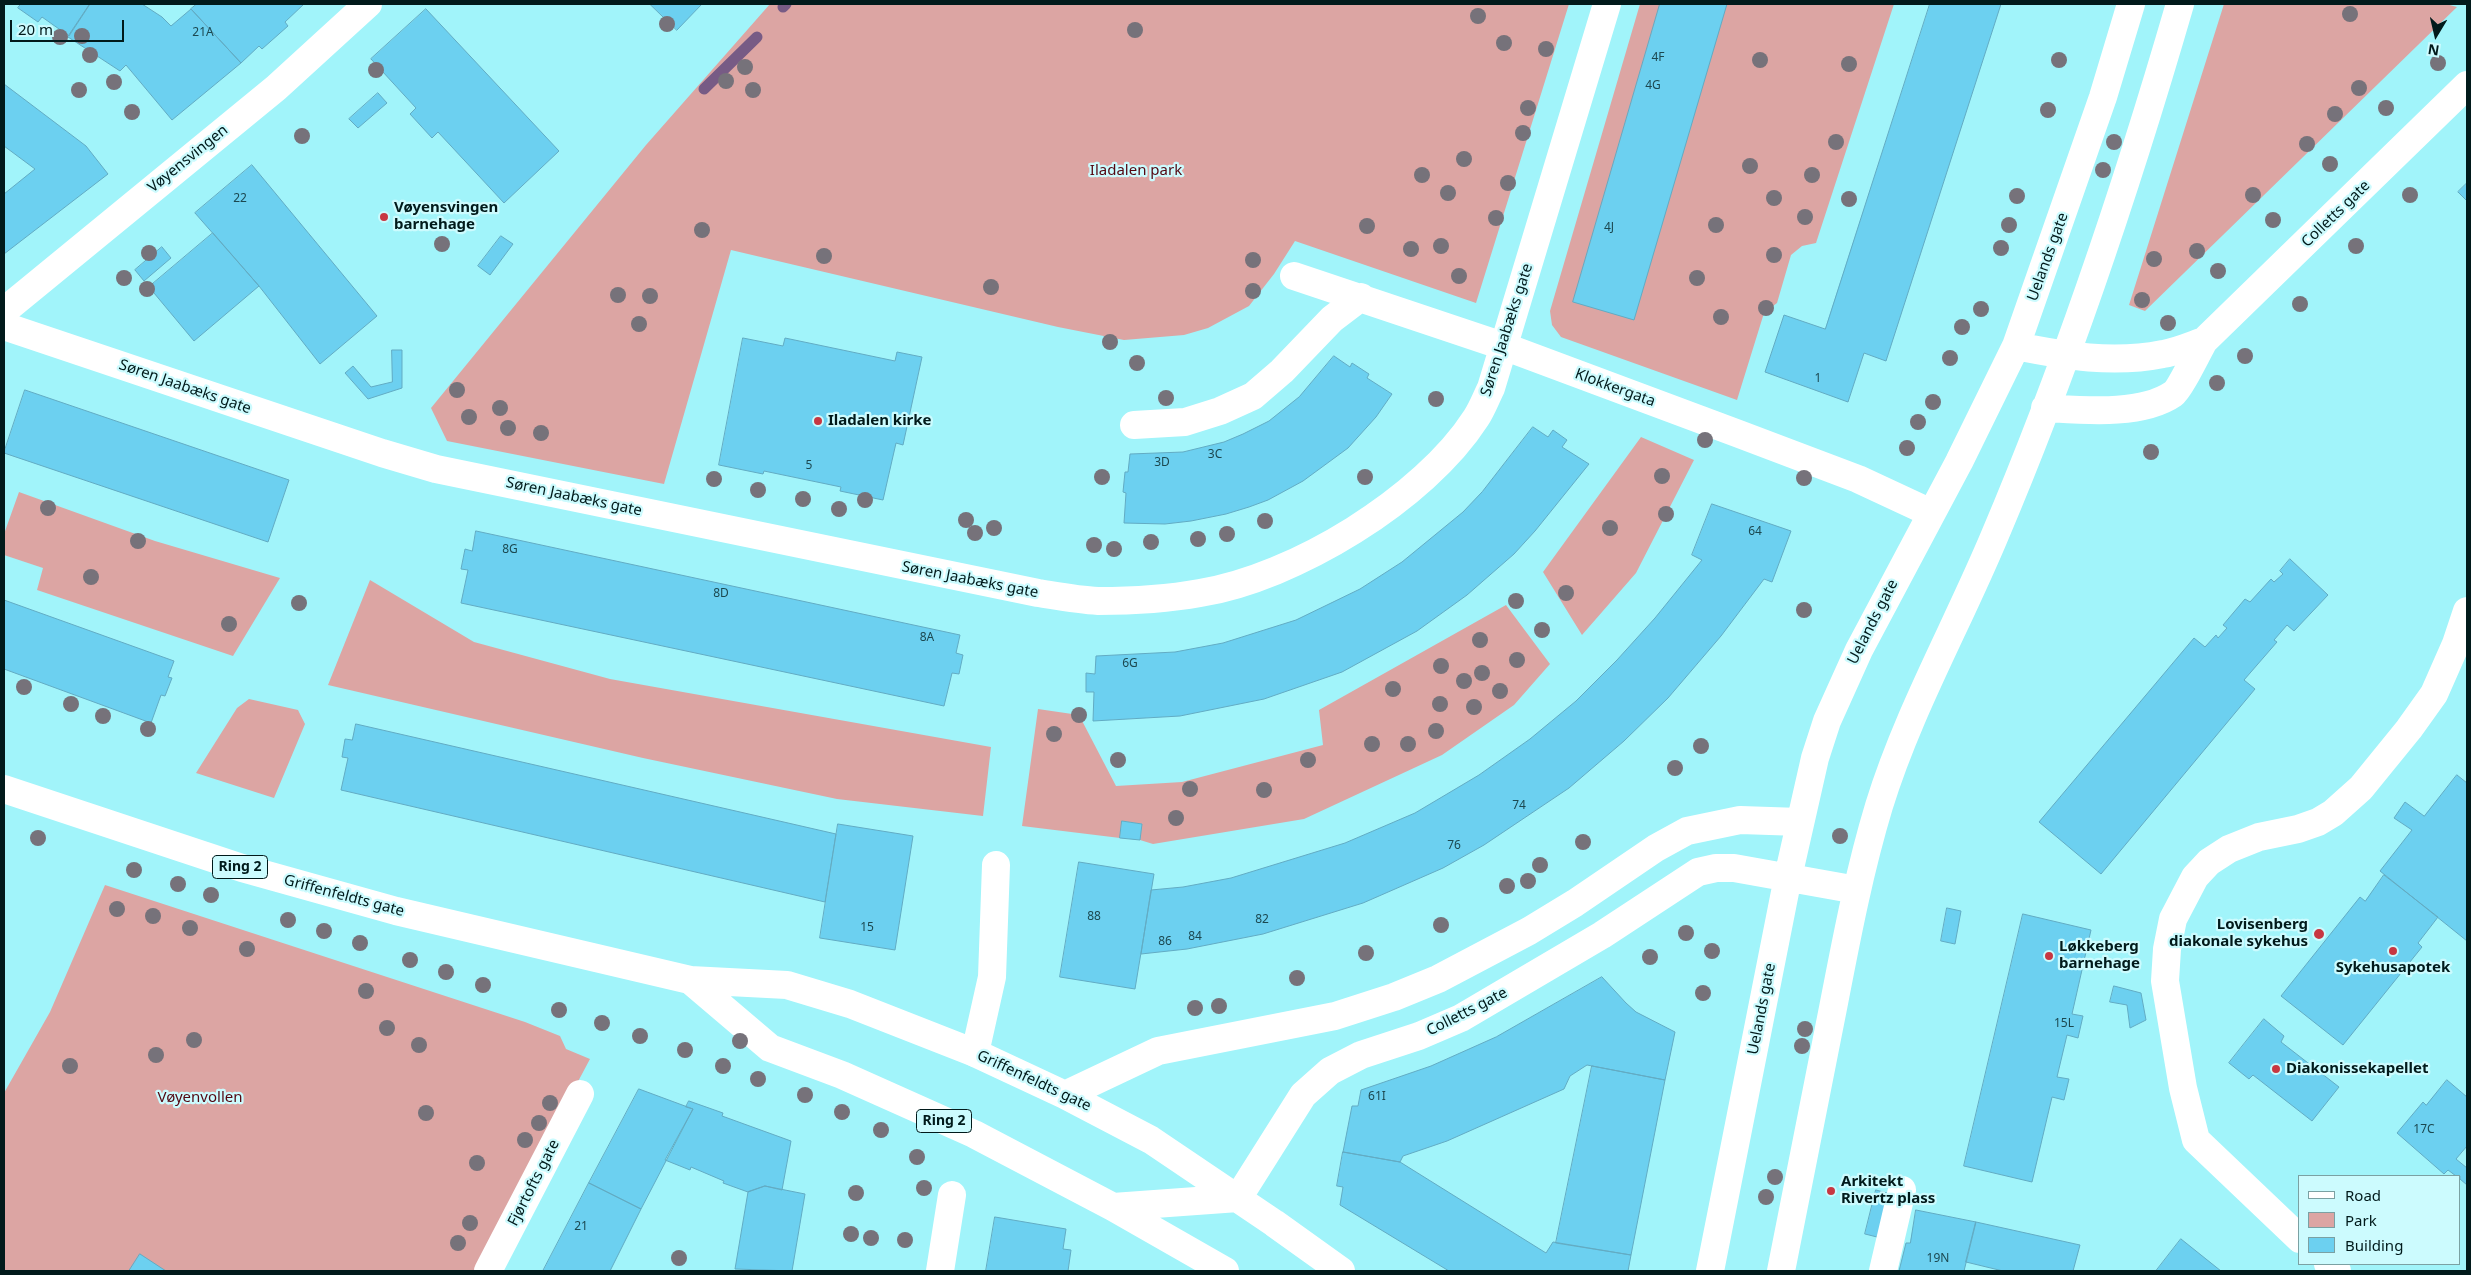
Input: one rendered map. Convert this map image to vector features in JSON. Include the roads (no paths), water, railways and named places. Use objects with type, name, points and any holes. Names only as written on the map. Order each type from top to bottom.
[{"type":"main road","name":"Vøyensvingen","points":[[4,311],[276,88],[368,4]]},
{"type":"main road","name":"Søren Jaabæks gate","points":[[4,326],[382,453],[436,469],[911,569],[1038,593],[1096,601],[1148,599],[1201,593],[1255,578],[1322,549],[1378,515],[1428,473],[1453,448],[1476,418],[1491,388],[1607,4]]},
{"type":"main road","name":"Uelands gate","points":[[1710,1271],[1788,877],[1815,758],[1840,687],[1963,454],[2016,346],[2103,97],[2131,4]]},
{"type":"main road","points":[[1780,1271],[1857,890],[1878,807],[1899,746],[1995,537],[2045,408],[2126,182],[2180,4]]},
{"type":"main road","name":"Colletts gate","points":[[2045,408],[2116,409],[2148,405],[2174,394],[2204,341],[2467,86]]},
{"type":"main road","name":"Klokkergata","points":[[1294,276],[1503,346],[1858,479],[1931,513]]},
{"type":"main road","points":[[1134,425],[1186,422],[1220,411],[1253,396],[1282,371],[1332,318],[1361,297]]},
{"type":"main road","name":"Colletts gate","points":[[2016,346],[2064,356],[2124,360],[2165,354],[2204,341]]},
{"type":"main road","points":[[2298,1238],[2196,1140],[2181,1078],[2165,981],[2167,949],[2173,919],[2184,894],[2195,877],[2209,862],[2229,849],[2259,837],[2318,822],[2334,813],[2361,788],[2409,729],[2434,694],[2456,644],[2467,611]]},
{"type":"main road","name":"Griffenfeldts gate","points":[[4,789],[136,834],[330,894],[490,934],[690,980],[787,985],[850,1004],[975,1053],[1066,1095],[1151,1140],[1238,1198],[1341,1271]]},
{"type":"main road","points":[[1066,1095],[1158,1051],[1335,1016],[1394,997],[1438,979],[1472,963],[1575,903],[1656,848],[1687,831],[1740,820],[1800,822]]},
{"type":"main road","points":[[975,1053],[992,977],[996,865]]},
{"type":"main road","name":"Colletts gate","points":[[1238,1198],[1303,1095],[1330,1071],[1361,1055],[1419,1036],[1461,1018],[1602,935],[1698,872],[1716,868],[1734,868],[1857,890]]},
{"type":"main road","name":"Griffenfeldts gate","points":[[690,980],[770,1048],[842,1075],[974,1134],[1113,1207],[1226,1271]]},
{"type":"main road","name":"Fjørtofts gate","points":[[488,1271],[580,1094]]},
{"type":"main road","points":[[1883,1271],[1902,1190]]},
{"type":"main road","points":[[940,1271],[952,1195]]},
{"type":"main road","points":[[1113,1207],[1238,1198]]},
{"type":"waterway","points":[[783,7],[786,4]]},
{"type":"waterway","points":[[704,89],[757,37]]},
{"type":"place","name":"Vøyensvingen barnehage","points":[[384,217]]},
{"type":"place","name":"Iladalen kirke","points":[[818,421]]},
{"type":"place","name":"Lovisenberg diakonale sykehus","points":[[2319,934]]},
{"type":"place","name":"Sykehusapotek","points":[[2393,951]]},
{"type":"place","name":"Løkkeberg barnehage","points":[[2049,956]]},
{"type":"place","name":"Diakonissekapellet","points":[[2276,1069]]},
{"type":"place","name":"Arkitekt Rivertz plass","points":[[1831,1191]]},
{"type":"park label","name":"Iladalen park","points":[[1136,171]]},
{"type":"park label","name":"Vøyenvollen","points":[[200,1098]]}]
